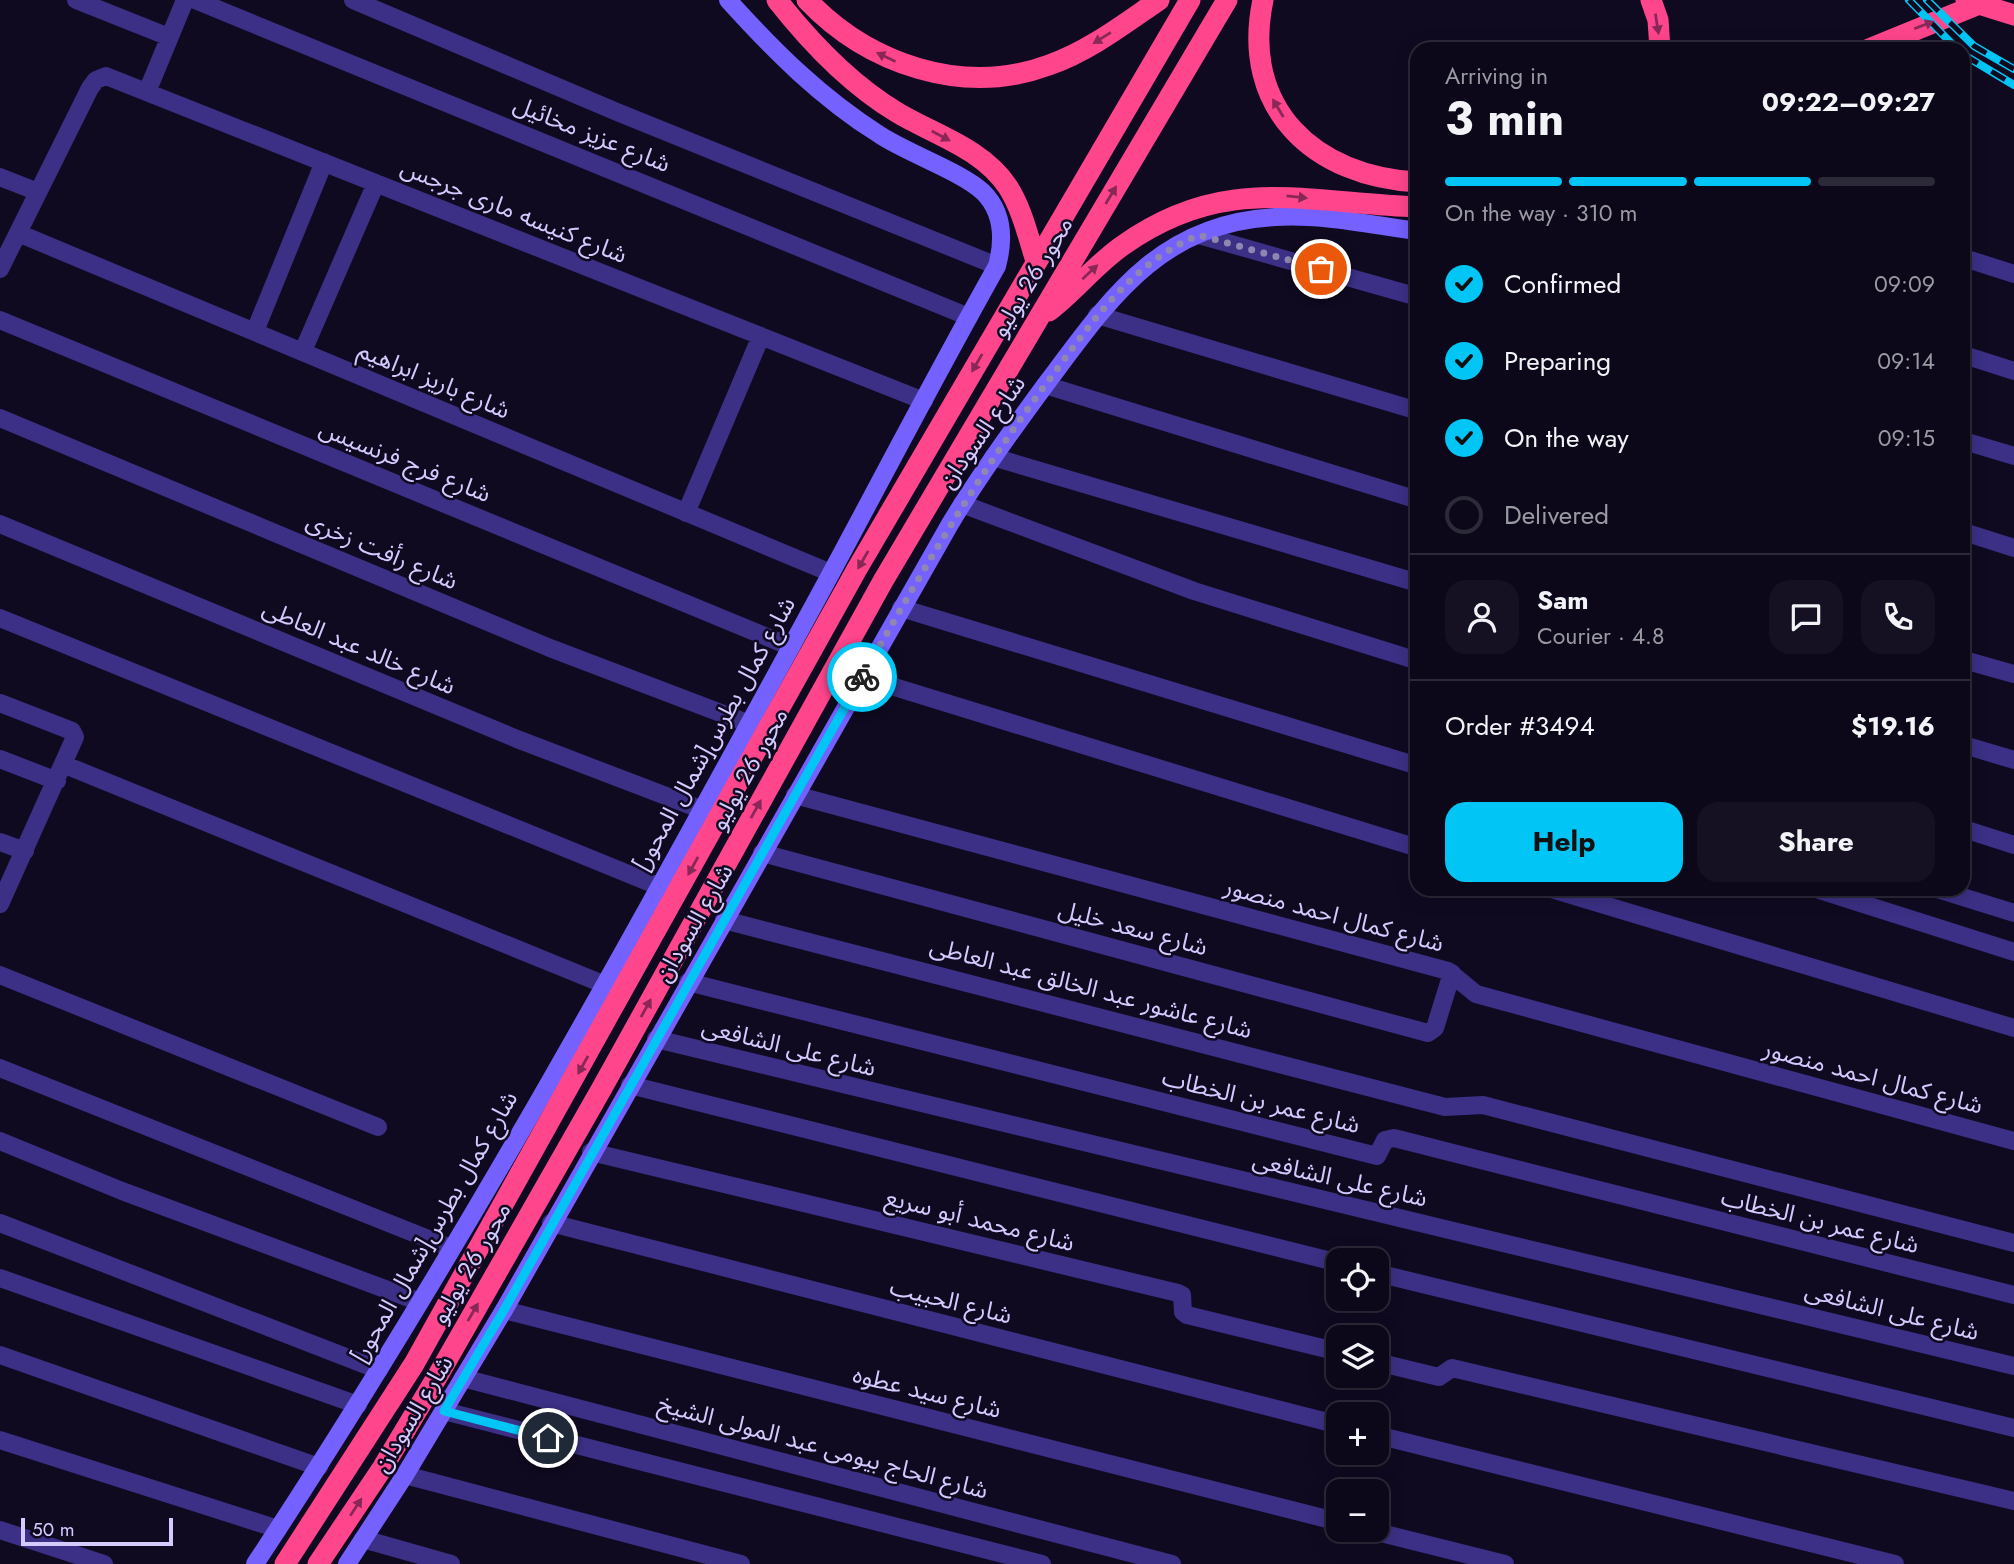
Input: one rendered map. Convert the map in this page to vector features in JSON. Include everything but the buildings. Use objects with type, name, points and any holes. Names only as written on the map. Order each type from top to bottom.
[{"type":"highway","points":[[777,0],[855,82],[897,112],[973,153],[992,168],[1007,186],[1019,208],[1036,261]]},
{"type":"highway","points":[[807,0],[831,26],[861,46],[895,62],[933,73],[971,77],[1010,75],[1048,66],[1077,54],[1159,0]]},
{"type":"highway","name":"محور 26 يوليو","points":[[285,1564],[421,1353],[851,581],[1190,0]]},
{"type":"highway","name":"محور 26 يوليو","points":[[318,1564],[437,1377],[602,1088],[883,581],[1227,0]]},
{"type":"highway","points":[[1263,0],[1258,48],[1268,92],[1291,130],[1324,158],[1365,175],[1410,181]]},
{"type":"highway","points":[[1651,0],[1658,20],[1660,42]]},
{"type":"highway","points":[[1889,42],[1988,7]]},
{"type":"highway","points":[[1039,317],[1051,310],[1093,269],[1124,245],[1168,221],[1216,202],[1279,195],[1410,206]]},
{"type":"street","points":[[76,0],[169,37]]},
{"type":"street","points":[[147,92],[186,0]]},
{"type":"street","name":"شارع عزيز مخائيل","points":[[195,0],[969,317]]},
{"type":"street","points":[[353,0],[605,107],[997,266]]},
{"type":"street","name":"شارع كمال بطرس[شمال المحور]","points":[[255,1564],[319,1467],[420,1302],[603,984],[791,647],[997,266],[1002,247],[1002,227],[995,208],[982,192],[880,135],[840,108],[767,44],[728,0]]},
{"type":"street","name":"شارع كنيسه مارى جرجس","points":[[38,192],[90,88],[96,80],[106,76],[924,401]]},
{"type":"street","points":[[255,331],[324,162]]},
{"type":"street","points":[[0,177],[38,192],[0,270]]},
{"type":"street","points":[[303,351],[376,183]]},
{"type":"street","name":"شارع السودان","points":[[347,1564],[405,1475],[504,1310],[551,1223],[962,504],[1097,315],[1125,283],[1157,256],[1199,235],[1234,223],[1275,216],[1317,218],[1410,230]]},
{"type":"street","name":"شارع باريز ابراهيم","points":[[18,233],[831,573]]},
{"type":"street","points":[[1199,235],[1410,295]]},
{"type":"street","points":[[1970,260],[2014,274]]},
{"type":"street","points":[[1097,315],[1410,409]]},
{"type":"street","name":"شارع فرج فرنسيس","points":[[0,320],[791,647]]},
{"type":"street","points":[[686,513],[761,336]]},
{"type":"street","points":[[1970,357],[2014,371]]},
{"type":"street","points":[[1045,385],[1410,498]]},
{"type":"street","name":"شارع رأفت زخرى","points":[[0,418],[550,648],[747,723]]},
{"type":"street","points":[[1970,443],[2014,456]]},
{"type":"street","points":[[993,457],[1410,581]]},
{"type":"street","points":[[962,504],[1194,591],[1410,658]]},
{"type":"street","name":"شارع خالد عبد العاطى","points":[[0,524],[517,739],[700,809]]},
{"type":"street","points":[[1970,534],[2014,548]]},
{"type":"street","points":[[901,608],[1410,764]]},
{"type":"street","points":[[0,618],[658,886]]},
{"type":"street","points":[[1970,662],[2014,674]]},
{"type":"street","points":[[862,677],[1410,846]]},
{"type":"street","points":[[0,703],[72,731],[75,741],[0,904]]},
{"type":"street","points":[[1970,747],[2014,760]]},
{"type":"street","points":[[0,759],[57,782]]},
{"type":"street","points":[[65,765],[603,984]]},
{"type":"street","name":"شارع كمال احمد منصور","points":[[795,795],[1452,973],[1462,986],[1476,994],[2014,1141]]},
{"type":"street","points":[[1970,831],[2014,845]]},
{"type":"street","points":[[0,842],[25,851]]},
{"type":"street","name":"شارع سعد خليل","points":[[762,853],[1428,1033],[1435,1028],[1452,973]]},
{"type":"street","points":[[1574,896],[2014,1028]]},
{"type":"street","points":[[1838,896],[2014,952]]},
{"type":"street","points":[[1959,896],[2014,913]]},
{"type":"street","name":"شارع عاشور عبد الخالق عبد العاطى","points":[[724,919],[1446,1107],[1483,1105],[2014,1243]]},
{"type":"street","points":[[0,975],[378,1126]]},
{"type":"street","name":"شارع عمر بن الخطاب","points":[[688,982],[1377,1156],[1385,1140],[1394,1138],[2014,1295]]},
{"type":"street","name":"شارع على الشافعى","points":[[656,1039],[2014,1366]]},
{"type":"street","points":[[0,1068],[451,1248]]},
{"type":"street","points":[[630,1085],[1326,1260]]},
{"type":"street","points":[[0,1141],[122,1191],[420,1302]]},
{"type":"street","name":"شارع محمد أبو سريع","points":[[592,1152],[1178,1293],[1182,1295],[1182,1309],[1187,1315],[1326,1350]]},
{"type":"street","points":[[0,1223],[379,1370]]},
{"type":"street","name":"شارع الحبيب","points":[[551,1223],[1326,1422]]},
{"type":"street","points":[[1389,1276],[2014,1428]]},
{"type":"street","points":[[0,1278],[358,1405]]},
{"type":"street","name":"شارع سيد عطوه","points":[[504,1310],[1326,1519]]},
{"type":"street","points":[[0,1355],[319,1467]]},
{"type":"street","points":[[1389,1365],[1439,1377],[1452,1368],[2014,1501]]},
{"type":"street","name":"شارع الحاج بيومى عبد المولى الشيخ","points":[[463,1378],[1172,1564]]},
{"type":"street","points":[[444,1411],[1042,1564]]},
{"type":"street","points":[[1389,1437],[1895,1564]]},
{"type":"street","points":[[0,1440],[278,1529]]},
{"type":"street","points":[[405,1475],[741,1564]]},
{"type":"street","points":[[0,1530],[104,1564]]},
{"type":"street","points":[[1389,1535],[1505,1564]]},
{"type":"street","points":[[363,1539],[451,1564]]},
{"type":"railway","points":[[1909,0],[1950,42]]},
{"type":"railway","points":[[1927,0],[1970,42]]},
{"type":"railway","points":[[1970,42],[2014,69]]},
{"type":"railway","points":[[1970,59],[2014,85]]},
{"type":"way so far","points":[[862,677],[962,504],[1020,419],[1097,315],[1125,283],[1157,256],[1199,235],[1321,269]]},
{"type":"route","points":[[548,1438],[444,1411],[504,1310],[862,677]]}]
